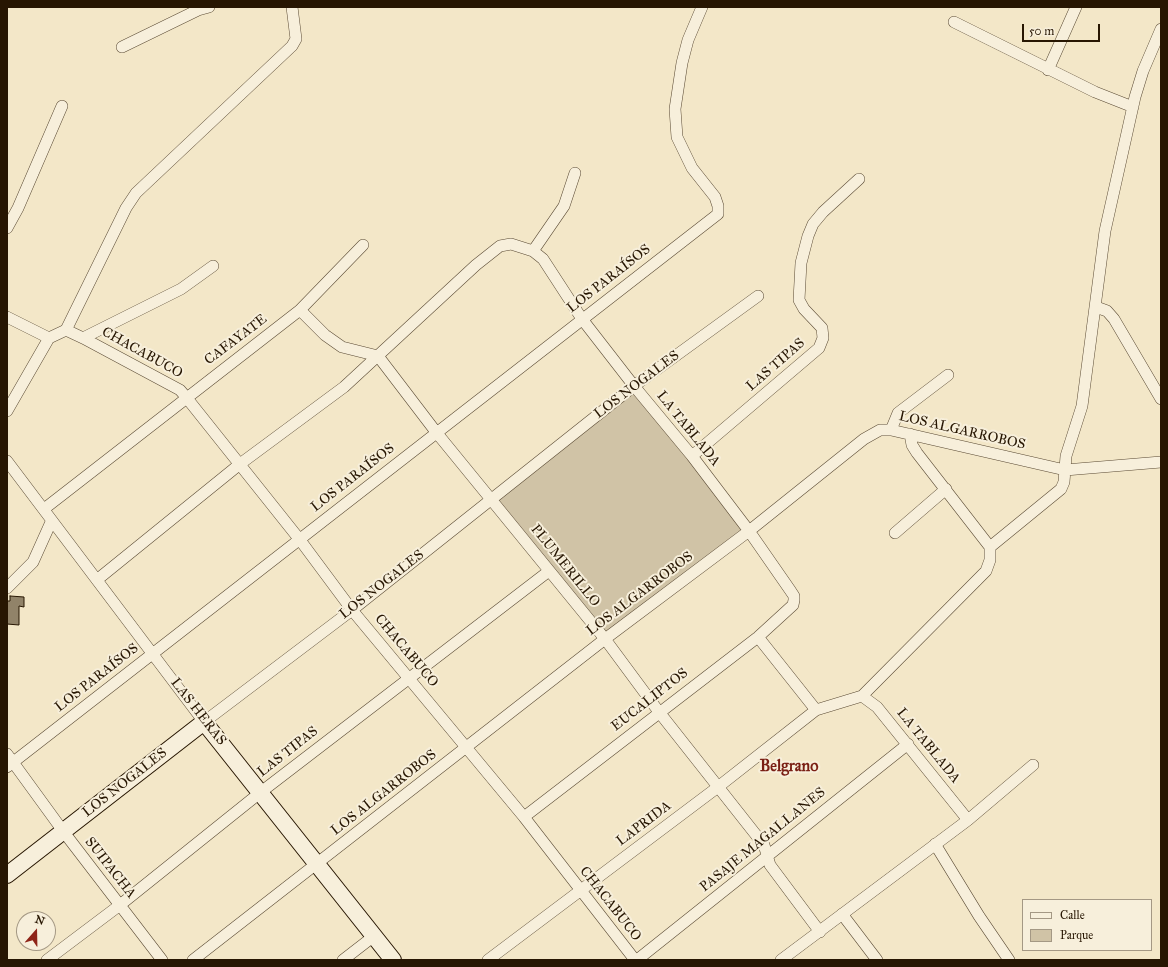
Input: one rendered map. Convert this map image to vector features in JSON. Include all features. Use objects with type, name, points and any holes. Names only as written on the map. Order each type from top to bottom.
[{"type":"street","points":[[122,47],[198,10],[209,7]]},
{"type":"street","name":"LOS PARAÍSOS","points":[[9,761],[300,540],[436,432],[718,214],[718,206],[715,197],[692,168],[677,137],[675,109],[682,63],[688,40],[702,7]]},
{"type":"street","points":[[1048,70],[1076,7]]},
{"type":"street","points":[[7,411],[49,338],[66,330],[126,208],[136,193],[292,46],[296,39],[289,8]]},
{"type":"street","points":[[954,22],[1094,92],[1133,106]]},
{"type":"street","points":[[990,547],[1061,489],[1064,482],[1066,456],[1082,406],[1105,231],[1133,106],[1143,71],[1161,29]]},
{"type":"street","points":[[7,228],[18,208],[62,106]]},
{"type":"street","points":[[533,251],[564,206],[575,173]]},
{"type":"street","name":"LAS TIPAS","points":[[692,456],[819,348],[823,338],[822,328],[804,309],[799,300],[801,263],[808,236],[813,224],[823,212],[859,179]]},
{"type":"street","name":"LA TABLADA","points":[[98,579],[240,464],[344,387],[476,266],[500,246],[512,244],[533,251],[543,260],[582,319],[634,386],[692,456],[749,531],[794,596],[793,605]]},
{"type":"street","name":"CAFAYATE","points":[[44,509],[186,397],[300,310],[363,245]]},
{"type":"street","points":[[83,338],[181,289],[212,266]]},
{"type":"street","name":"LOS NOGALES","points":[[7,875],[204,722],[352,610],[634,386],[758,296]]},
{"type":"street","points":[[1096,307],[1107,311],[1114,319],[1161,399]]},
{"type":"street","points":[[300,310],[325,335],[342,347],[378,356]]},
{"type":"street","points":[[7,317],[49,338]]},
{"type":"street","name":"CHACABUCO","points":[[66,330],[180,390],[300,540],[352,610],[524,817],[636,960]]},
{"type":"street","name":"PLUMERILLO","points":[[378,356],[436,432],[605,639],[659,712],[764,844],[770,865],[820,932]]},
{"type":"street","points":[[891,430],[898,413],[948,375]]},
{"type":"street","name":"LOS ALGARROBOS","points":[[193,960],[605,639],[749,531],[864,439],[880,430],[891,430],[910,434],[1065,470],[1161,462]]},
{"type":"street","points":[[758,637],[816,710],[862,696],[986,571],[990,560],[990,547],[912,445],[910,434]]},
{"type":"street","name":"LAS HERAS","points":[[7,461],[44,509],[51,522],[98,579],[204,722],[318,863],[393,960]]},
{"type":"street","points":[[895,533],[946,489]]},
{"type":"street","points":[[7,588],[33,562],[51,522]]},
{"type":"street","name":"LAS TIPAS","points":[[47,960],[120,905],[261,792],[408,678],[549,571]]},
{"type":"street","name":"EUCALIPTOS","points":[[524,817],[758,637],[793,605]]},
{"type":"street","name":"LA TABLADA","points":[[862,696],[877,707],[968,820]]},
{"type":"street","name":"LAPRIDA","points":[[488,960],[718,787],[816,710]]},
{"type":"street","name":"PASAJE MAGALLANES","points":[[636,960],[908,744]]},
{"type":"street","name":"SUIPACHA","points":[[9,761],[162,960]]},
{"type":"street","points":[[781,960],[968,820],[1033,765]]},
{"type":"street","points":[[935,844],[979,916],[1009,960]]},
{"type":"street","points":[[842,914],[877,960]]},
{"type":"street","points":[[343,960],[374,936]]},
{"type":"green space","points":[[634,386],[749,531],[605,639],[491,500]]},
{"type":"building","points":[[10,596],[24,597],[24,607],[19,606],[19,625],[7,624],[7,601],[10,601]]},
{"type":"district","name":"Belgrano","points":[[789,767]]}]
